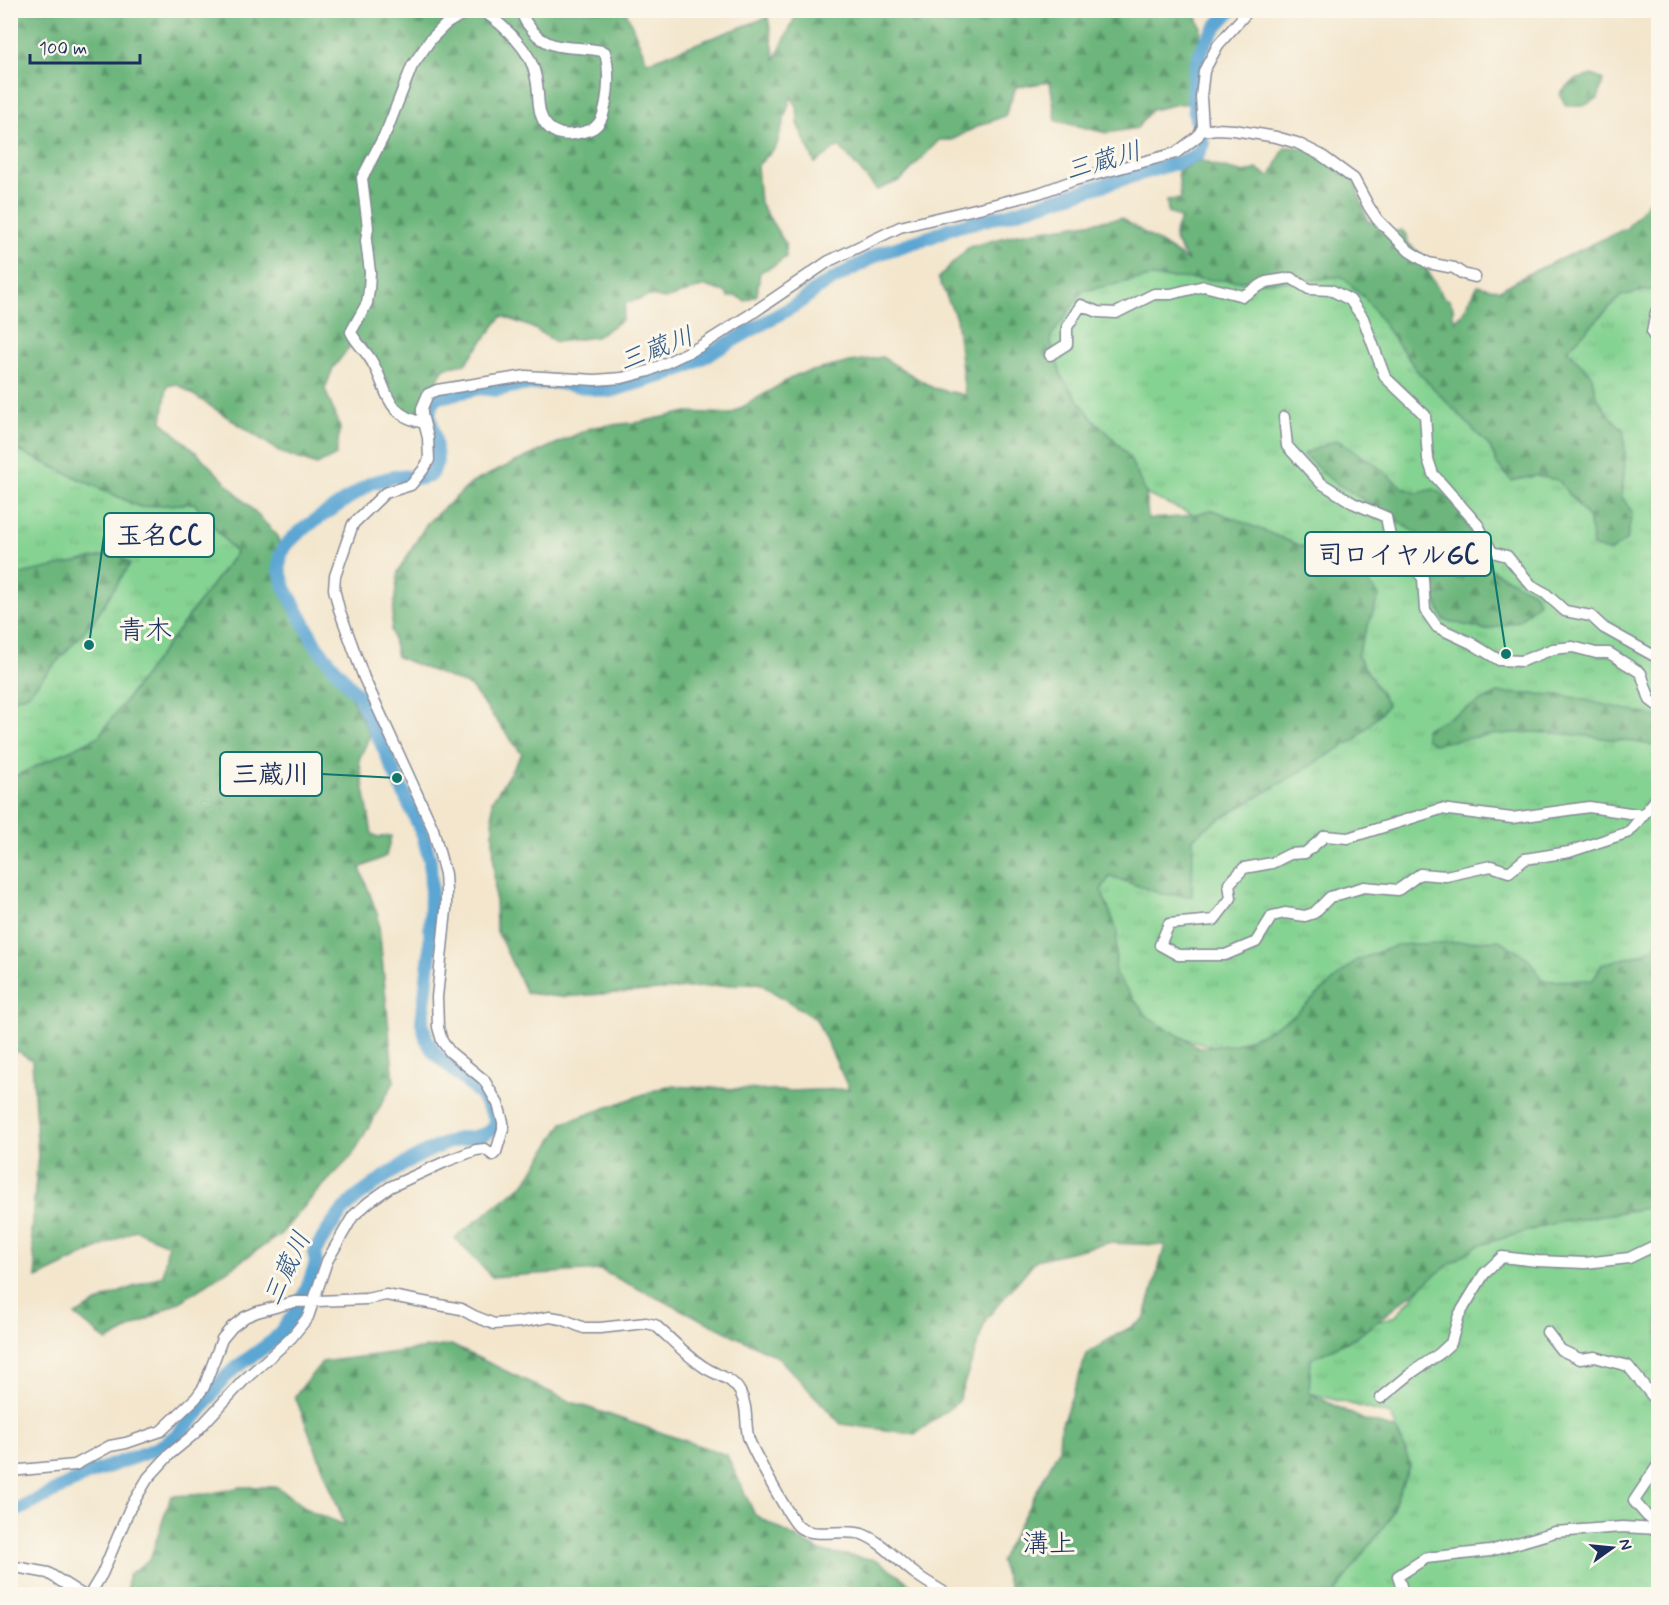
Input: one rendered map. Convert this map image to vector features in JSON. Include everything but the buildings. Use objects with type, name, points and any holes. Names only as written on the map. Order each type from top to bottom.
[{"type":"street","points":[[424,423],[411,420],[392,405],[371,360],[355,341],[351,332],[367,303],[369,290],[370,272],[366,241],[368,219],[362,178],[387,130],[412,66],[430,39],[460,15],[478,10],[486,13],[510,34],[531,60],[538,101],[543,119],[550,129],[562,135],[573,135],[594,128],[603,116],[608,90],[608,64],[605,52],[549,44],[537,37],[523,20],[521,10]]},
{"type":"street","points":[[90,1594],[102,1574],[130,1508],[148,1478],[170,1454],[193,1435],[243,1381],[291,1338],[308,1317],[304,1301],[353,1216],[390,1187],[447,1161],[476,1150],[485,1149],[493,1155],[503,1129],[498,1104],[484,1080],[458,1059],[442,1041],[438,1027],[437,997],[446,910],[445,874],[433,829],[364,678],[334,589],[335,576],[353,524],[385,493],[411,485],[429,460],[423,408],[428,394],[436,390],[526,376],[595,380],[622,378],[649,371],[699,347],[829,261],[900,227],[1018,199],[1075,180],[1176,153],[1203,127],[1201,97],[1204,71],[1218,45],[1250,10]]},
{"type":"street","points":[[1199,133],[1216,129],[1276,137],[1297,143],[1321,155],[1354,179],[1377,219],[1409,251],[1428,263],[1454,268],[1463,274],[1475,277]]},
{"type":"street","points":[[1050,355],[1067,344],[1066,327],[1082,305],[1098,312],[1116,313],[1154,294],[1171,294],[1204,286],[1243,296],[1266,282],[1291,278],[1309,289],[1331,290],[1350,300],[1363,318],[1385,377],[1425,414],[1428,459],[1433,474],[1478,525],[1492,552],[1507,556],[1532,586],[1545,593],[1565,611],[1591,616],[1604,628],[1659,658]]},
{"type":"street","points":[[1659,311],[1656,312],[1652,333],[1659,342]]},
{"type":"street","points":[[1284,417],[1287,446],[1321,483],[1353,503],[1386,518],[1391,542],[1423,578],[1425,610],[1437,627],[1471,643],[1499,660],[1522,661],[1552,649],[1573,647],[1609,654],[1641,673],[1650,700],[1659,706]]},
{"type":"street","points":[[1643,815],[1588,807],[1512,818],[1441,809],[1348,838],[1325,836],[1305,853],[1290,854],[1272,864],[1244,868],[1229,884],[1231,898],[1214,920],[1170,924],[1160,945],[1178,955],[1225,955],[1256,942],[1272,915],[1285,913],[1305,916],[1314,913],[1330,897],[1364,887],[1398,890],[1420,874],[1446,876],[1491,866],[1509,872],[1524,859],[1569,852],[1629,832],[1659,797]]},
{"type":"street","points":[[1381,1398],[1451,1344],[1460,1315],[1484,1274],[1502,1257],[1585,1263],[1629,1258],[1659,1244]]},
{"type":"street","points":[[10,1471],[75,1465],[110,1446],[161,1431],[196,1398],[204,1387],[222,1339],[232,1328],[245,1317],[257,1312],[304,1301],[366,1299],[386,1295],[461,1309],[494,1324],[550,1317],[584,1328],[646,1323],[655,1325],[704,1367],[733,1382],[741,1393],[747,1413],[748,1438],[753,1452],[790,1517],[800,1527],[824,1533],[862,1534],[876,1542],[914,1573],[947,1594]]},
{"type":"street","points":[[1547,1332],[1561,1350],[1580,1359],[1595,1357],[1628,1366],[1659,1403]]},
{"type":"street","points":[[1659,1465],[1634,1501],[1659,1527]]},
{"type":"street","points":[[1401,1594],[1403,1593],[1398,1576],[1426,1558],[1490,1551],[1555,1532],[1659,1527]]},
{"type":"street","points":[[10,1566],[48,1573],[81,1594]]},
{"type":"green space","points":[[11,11],[626,11],[647,62],[768,17],[775,59],[798,11],[1194,11],[1201,27],[1199,54],[1192,84],[1192,103],[1151,110],[1137,128],[1107,133],[1056,121],[1050,82],[1016,87],[1005,116],[978,126],[952,140],[939,140],[901,180],[877,190],[839,146],[815,163],[798,126],[797,106],[791,97],[776,147],[757,166],[760,203],[785,243],[786,257],[760,272],[757,295],[745,301],[737,296],[729,297],[725,292],[705,286],[665,299],[650,296],[626,303],[622,320],[596,337],[556,342],[533,328],[502,316],[465,364],[444,368],[437,380],[424,423],[400,413],[354,341],[333,368],[325,389],[340,428],[336,455],[317,465],[282,453],[177,384],[167,386],[162,422],[198,454],[277,535],[281,554],[279,568],[298,620],[321,656],[342,680],[370,735],[359,760],[372,834],[378,837],[391,836],[386,856],[360,868],[378,916],[394,1082],[352,1156],[280,1235],[183,1300],[107,1341],[75,1315],[108,1297],[163,1275],[168,1244],[135,1230],[37,1278],[31,1233],[38,1157],[32,1060],[16,1050],[11,1059],[11,778],[98,737],[236,553],[194,503],[140,507],[11,447]]},
{"type":"green space","points":[[1592,75],[1603,80],[1598,99],[1583,106],[1566,106],[1560,94],[1574,80]]},
{"type":"green space","points":[[1285,147],[1308,148],[1354,179],[1368,222],[1374,221],[1392,232],[1402,230],[1407,236],[1408,243],[1425,258],[1423,263],[1443,297],[1449,300],[1453,307],[1455,321],[1462,314],[1478,285],[1500,290],[1528,274],[1627,228],[1658,190],[1658,288],[1621,296],[1567,350],[1591,374],[1596,395],[1608,414],[1624,431],[1625,459],[1622,497],[1632,512],[1627,539],[1610,552],[1593,546],[1589,519],[1558,480],[1535,476],[1512,481],[1497,464],[1490,447],[1418,372],[1365,298],[1341,276],[1305,281],[1266,282],[1150,277],[1083,291],[1050,338],[1062,378],[1092,418],[1129,457],[1146,493],[1148,519],[1182,517],[1213,510],[1356,567],[1379,596],[1357,655],[1388,705],[1356,739],[1213,823],[1193,838],[1192,896],[1161,894],[1110,876],[1101,890],[1117,930],[1115,974],[1145,1014],[1199,1047],[1233,1045],[1262,1034],[1293,1016],[1357,960],[1398,945],[1499,940],[1528,958],[1543,981],[1593,980],[1602,964],[1643,954],[1658,944],[1658,1206],[1551,1224],[1477,1246],[1443,1269],[1357,1337],[1311,1359],[1309,1393],[1364,1420],[1396,1429],[1410,1464],[1389,1519],[1334,1594],[1012,1594],[1000,1561],[1059,1449],[1060,1429],[1087,1354],[1144,1320],[1165,1245],[1108,1243],[1036,1260],[986,1319],[958,1402],[915,1434],[841,1424],[778,1357],[600,1270],[492,1277],[455,1238],[526,1182],[563,1123],[667,1086],[787,1091],[849,1089],[816,1019],[759,983],[561,997],[526,993],[496,929],[492,801],[522,754],[470,686],[397,657],[391,630],[398,572],[427,523],[472,483],[593,427],[640,422],[687,412],[731,414],[796,375],[882,357],[933,388],[965,395],[956,318],[938,278],[969,247],[1017,234],[1121,218],[1188,261],[1175,237],[1181,219],[1168,212],[1167,200],[1181,199],[1178,172],[1200,160],[1245,173],[1257,169],[1270,177]]},
{"type":"green space","points":[[1367,260],[1481,413],[1617,289],[1658,267],[1658,973],[1250,1057],[1121,1020],[1084,858],[1358,586],[1103,476],[1016,331],[1044,263]]},
{"type":"green space","points":[[1337,440],[1376,465],[1403,488],[1417,493],[1434,489],[1461,507],[1475,549],[1493,571],[1533,592],[1539,602],[1518,621],[1486,630],[1444,620],[1433,595],[1433,553],[1423,537],[1330,479],[1303,454]]},
{"type":"green space","points":[[10,447],[140,507],[194,503],[236,553],[98,737],[11,779]]},
{"type":"green space","points":[[117,553],[130,564],[94,620],[28,694],[11,700],[11,576]]},
{"type":"green space","points":[[1498,693],[1562,695],[1658,717],[1658,748],[1656,745],[1605,738],[1539,732],[1494,735],[1434,744],[1426,738],[1425,729]]},
{"type":"green space","points":[[1658,1201],[1658,1594],[1320,1594],[1317,1589],[1406,1452],[1391,1415],[1309,1393],[1310,1341],[1396,1316],[1469,1231]]},
{"type":"green space","points":[[451,1345],[569,1401],[727,1455],[755,1515],[820,1551],[877,1560],[916,1588],[930,1594],[127,1594],[128,1575],[150,1559],[171,1496],[208,1494],[241,1487],[277,1487],[312,1512],[345,1525],[295,1396],[322,1362]]},
{"type":"waterway","name":"三蔵川","points":[[10,1514],[86,1475],[153,1450],[179,1433],[198,1414],[224,1378],[274,1340],[296,1312],[316,1263],[314,1253],[333,1224],[350,1204],[390,1173],[420,1155],[452,1141],[487,1133],[497,1123],[481,1095],[435,1053],[427,1041],[422,1022],[430,953],[431,886],[430,861],[423,835],[361,699],[317,647],[285,588],[279,568],[285,546],[307,526],[371,483],[397,476],[421,478],[429,476],[437,461],[429,411],[436,398],[480,388],[497,390],[519,385],[553,382],[610,391],[664,375],[688,366],[799,303],[818,288],[880,253],[933,236],[950,228],[1005,215],[1176,164],[1198,154],[1203,143],[1194,106],[1195,72],[1199,56],[1207,40],[1232,10]]},
{"type":"place","name":"玉名CC","points":[[89,645]]},
{"type":"place","name":"司ロイヤルGC","points":[[1506,654]]},
{"type":"place","name":"三蔵川","points":[[397,778]]},
{"type":"district","name":"青木","points":[[145,630]]},
{"type":"district","name":"溝上","points":[[1049,1543]]}]
